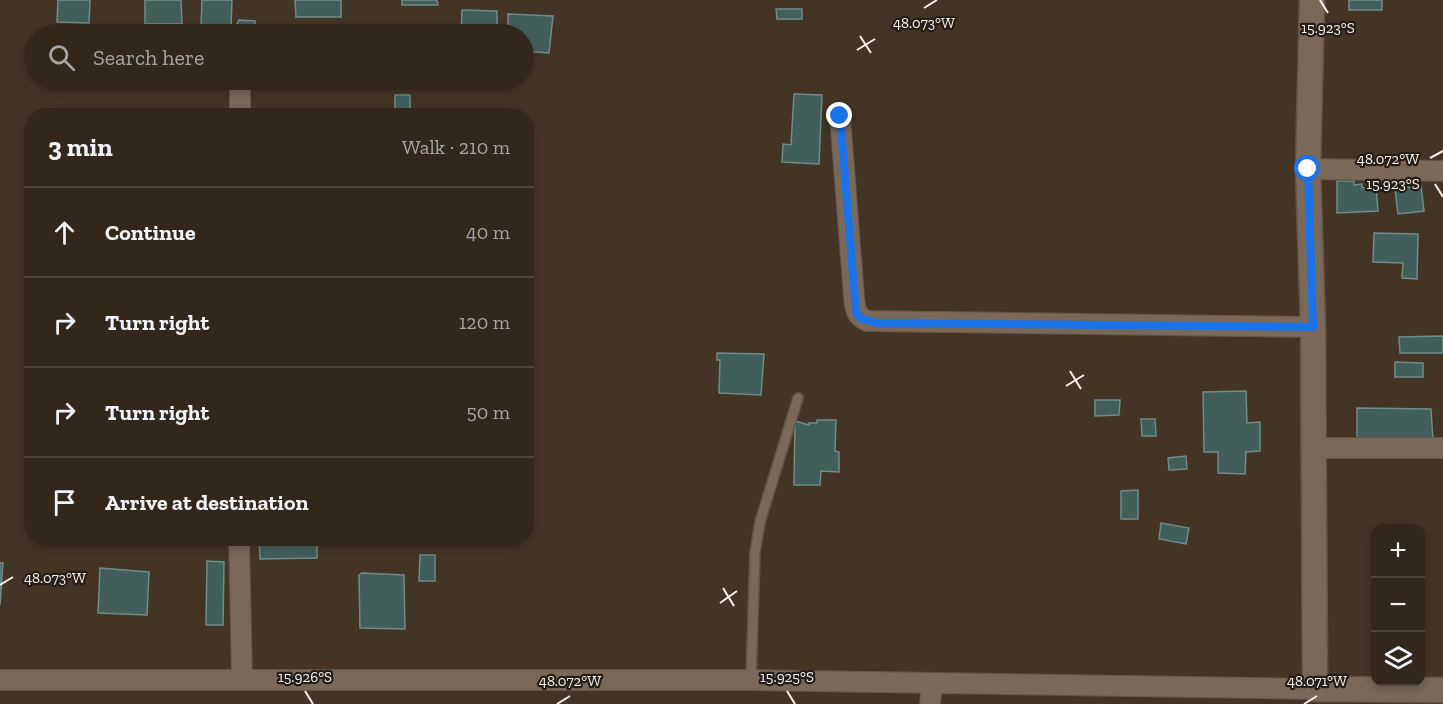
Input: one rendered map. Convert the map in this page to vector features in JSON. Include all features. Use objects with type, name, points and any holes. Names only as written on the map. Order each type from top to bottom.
[{"type":"street","points":[[1312,0],[1308,169],[1313,327],[1315,689]]},
{"type":"street","points":[[240,90],[240,108]]},
{"type":"street","points":[[840,116],[854,297],[856,312],[860,318],[867,321],[1313,327]]},
{"type":"street","points":[[1308,169],[1443,171]]},
{"type":"street","points":[[1314,448],[1443,448]]},
{"type":"street","points":[[239,546],[242,680]]},
{"type":"street","points":[[0,680],[751,680],[1443,690]]},
{"type":"street","points":[[930,704],[932,683]]},
{"type":"lane","points":[[751,680],[755,552],[760,522],[798,398]]},
{"type":"building","points":[[58,0],[90,0],[89,23],[57,22]]},
{"type":"building","points":[[145,0],[181,0],[182,24],[145,24]]},
{"type":"building","points":[[202,0],[232,0],[231,24],[201,24]]},
{"type":"building","points":[[295,0],[341,0],[341,17],[296,17]]},
{"type":"building","points":[[402,0],[437,0],[438,5],[402,5]]},
{"type":"building","points":[[1349,0],[1382,0],[1382,10],[1349,10]]},
{"type":"building","points":[[776,9],[802,9],[802,19],[777,19]]},
{"type":"building","points":[[462,10],[497,11],[497,24],[461,24]]},
{"type":"building","points":[[508,14],[553,16],[549,53],[534,52],[534,24],[508,24]]},
{"type":"building","points":[[239,20],[255,21],[255,24],[237,24]]},
{"type":"building","points":[[794,94],[822,95],[819,164],[782,162],[783,144],[791,145]]},
{"type":"building","points":[[395,95],[410,95],[410,108],[395,108]]},
{"type":"building","points":[[1337,181],[1354,181],[1354,185],[1362,184],[1362,188],[1376,187],[1378,211],[1337,213]]},
{"type":"building","points":[[1421,186],[1424,211],[1398,214],[1395,189]]},
{"type":"building","points":[[1374,233],[1418,234],[1417,279],[1402,278],[1403,263],[1373,262]]},
{"type":"building","points":[[1443,336],[1443,353],[1400,353],[1399,337]]},
{"type":"building","points":[[717,353],[764,354],[761,395],[719,393],[720,360],[717,360]]},
{"type":"building","points":[[1395,362],[1423,363],[1423,377],[1395,377]]},
{"type":"building","points":[[1246,391],[1247,423],[1260,422],[1260,451],[1246,452],[1245,474],[1218,473],[1218,452],[1204,452],[1203,392]]},
{"type":"building","points":[[1095,400],[1120,400],[1119,415],[1095,416]]},
{"type":"building","points":[[1357,408],[1431,409],[1433,441],[1357,440]]},
{"type":"building","points":[[1141,419],[1155,419],[1156,436],[1142,436]]},
{"type":"building","points":[[817,420],[836,420],[835,451],[839,452],[839,472],[821,471],[820,485],[794,485],[795,421],[809,425],[809,423],[817,423]]},
{"type":"building","points":[[1186,456],[1187,469],[1169,470],[1168,458]]},
{"type":"building","points":[[1138,490],[1138,519],[1121,519],[1121,491]]},
{"type":"building","points":[[1161,523],[1189,528],[1186,544],[1159,539]]},
{"type":"building","points":[[259,546],[317,546],[317,558],[260,559]]},
{"type":"building","points":[[420,555],[435,555],[435,581],[419,581]]},
{"type":"building","points":[[207,561],[224,562],[223,625],[206,625]]},
{"type":"building","points":[[0,563],[3,563],[0,605]]},
{"type":"building","points":[[100,568],[149,572],[147,615],[98,613]]},
{"type":"building","points":[[362,573],[404,575],[405,629],[360,628],[359,575]]},
{"type":"route","points":[[840,116],[856,312],[860,318],[877,323],[1313,327],[1308,169]]}]
